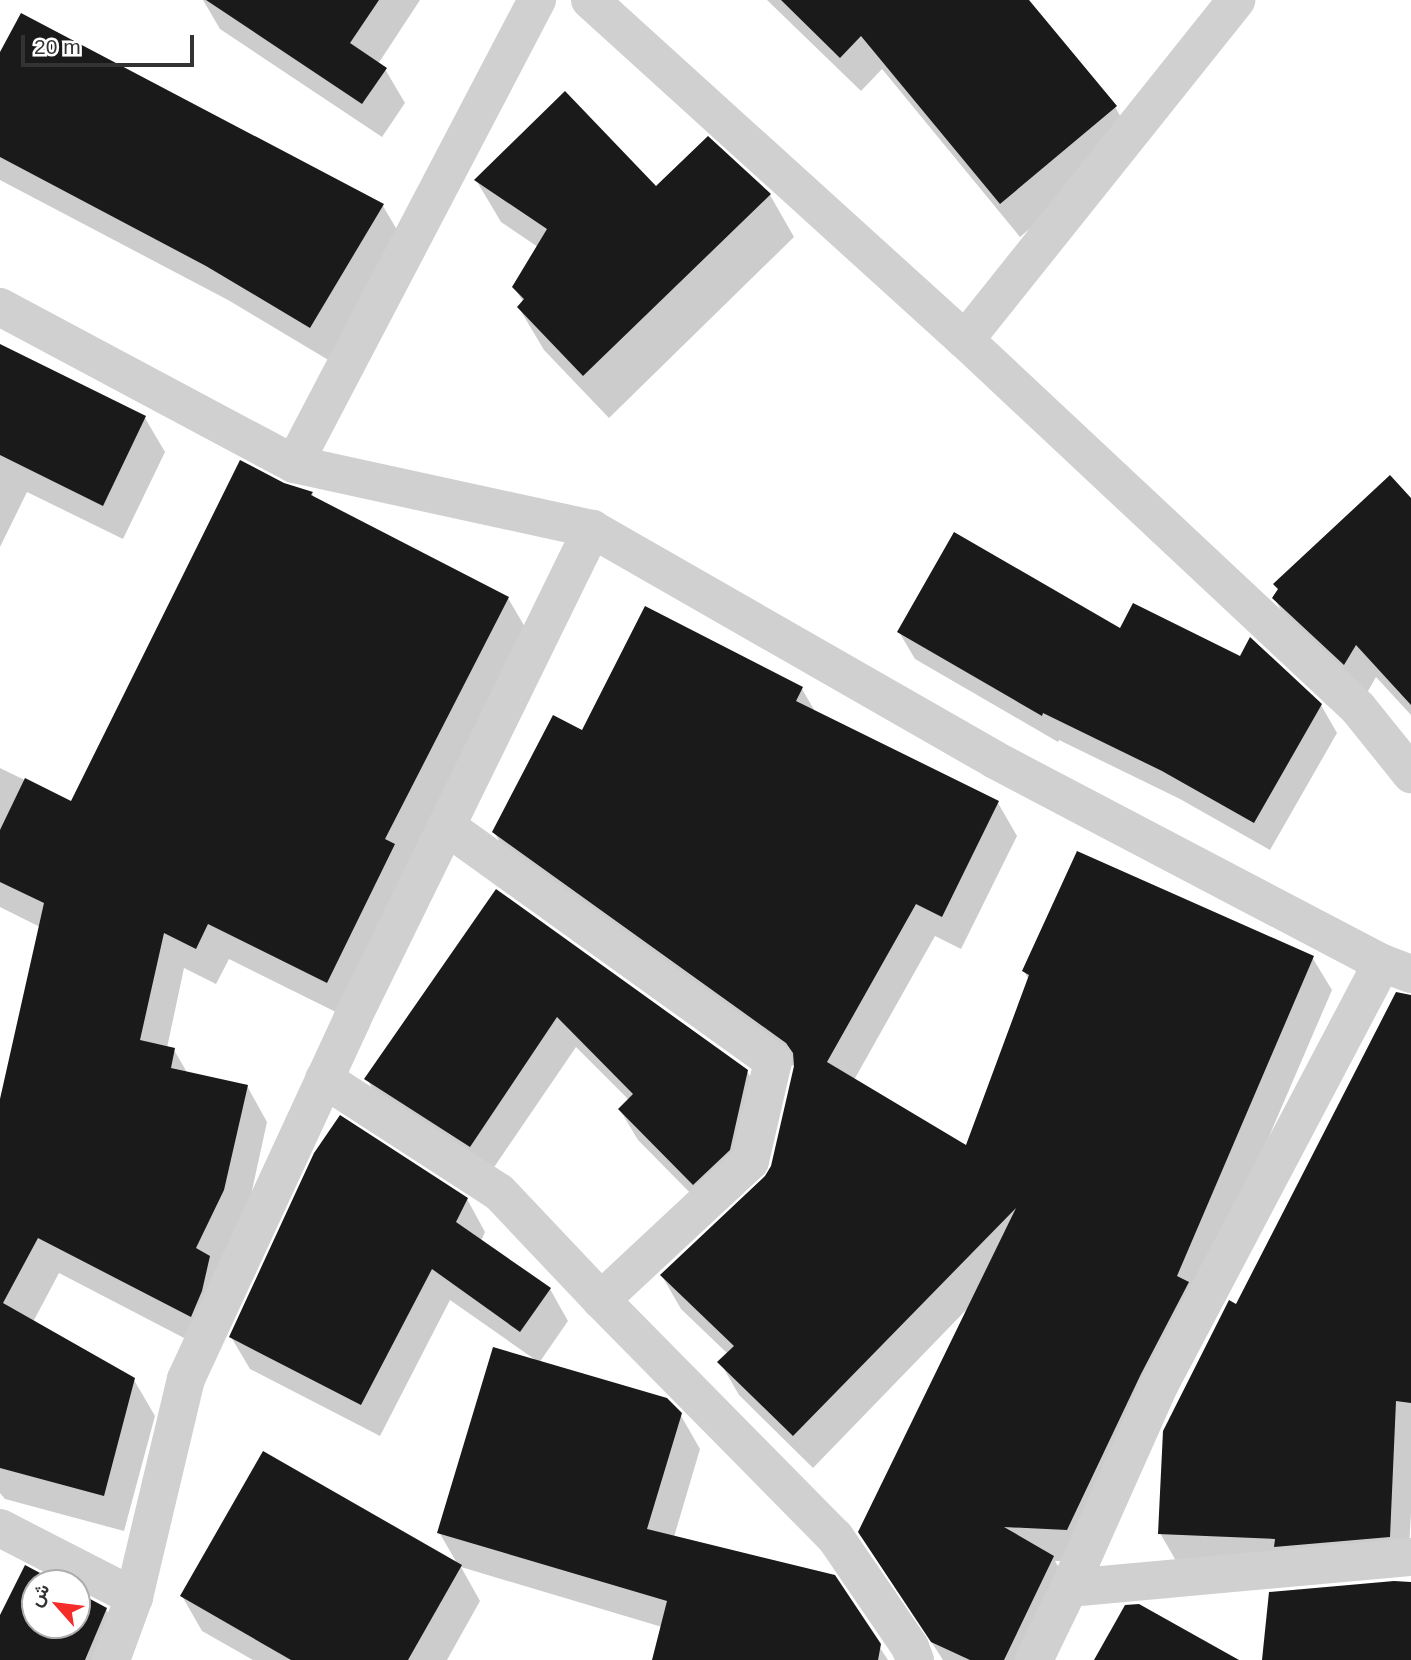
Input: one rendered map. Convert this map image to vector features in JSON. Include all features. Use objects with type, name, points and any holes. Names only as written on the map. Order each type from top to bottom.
[{"type":"street","points":[[294,464],[537,0]]},
{"type":"street","points":[[590,0],[965,340],[1358,708],[1411,774]]},
{"type":"street","points":[[965,340],[1236,0]]},
{"type":"street","points":[[0,307],[294,464],[592,529],[995,760],[1397,968],[1160,1384],[1034,1660]]},
{"type":"street","points":[[111,1660],[134,1597],[186,1379],[324,1079],[592,529]]},
{"type":"street","points":[[446,826],[773,1061],[750,1161],[601,1300]]},
{"type":"street","points":[[324,1079],[499,1192],[601,1300],[835,1537],[911,1647],[915,1660]]},
{"type":"street","points":[[0,1528],[134,1597]]},
{"type":"street","points":[[1069,1588],[1411,1557]]},
{"type":"building","points":[[206,0],[379,0],[350,43],[387,68],[362,104]]},
{"type":"building","points":[[781,0],[1029,0],[1117,106],[1000,204],[861,36],[840,58]]},
{"type":"building","points":[[21,13],[384,204],[310,328],[206,266],[0,157],[0,52]]},
{"type":"building","points":[[565,91],[656,186],[708,136],[771,194],[583,376],[517,307],[524,299],[512,287],[547,229],[474,180]]},
{"type":"building","points":[[0,344],[146,416],[103,506],[0,455]]},
{"type":"building","points":[[240,460],[284,483],[313,492],[311,495],[509,597],[385,839],[395,844],[327,983],[208,924],[196,949],[164,933],[140,1040],[175,1048],[171,1068],[248,1085],[224,1190],[196,1248],[210,1256],[202,1291],[191,1317],[38,1238],[3,1303],[135,1378],[104,1496],[0,1468],[0,1099],[44,903],[0,882],[0,830],[25,778],[71,801]]},
{"type":"building","points":[[1390,475],[1411,498],[1411,705],[1356,645],[1344,665],[1272,598],[1278,589],[1273,584]]},
{"type":"building","points":[[954,532],[1120,628],[1133,603],[1240,656],[1250,637],[1322,704],[1254,823],[1162,771],[1043,713],[1042,716],[897,632]]},
{"type":"building","points":[[645,606],[803,687],[796,701],[999,801],[942,917],[916,904],[827,1062],[966,1145],[1029,975],[1022,971],[1077,851],[1314,956],[1177,1276],[1189,1282],[1141,1374],[1067,1530],[1004,1527],[1054,1556],[1004,1660],[970,1660],[931,1642],[858,1532],[1016,1208],[793,1436],[717,1362],[734,1346],[660,1275],[765,1176],[771,1166],[794,1066],[793,1053],[786,1043],[492,832],[553,715],[582,730]]},
{"type":"building","points":[[496,889],[748,1070],[730,1150],[693,1185],[618,1109],[633,1094],[557,1017],[470,1147],[364,1079]]},
{"type":"building","points":[[1396,992],[1411,995],[1411,1403],[1396,1401],[1390,1537],[1274,1547],[1275,1539],[1158,1534],[1163,1431],[1229,1300],[1236,1304]]},
{"type":"building","points":[[340,1115],[468,1198],[456,1222],[551,1288],[520,1332],[432,1269],[361,1405],[229,1337],[314,1153]]},
{"type":"building","points":[[493,1347],[667,1398],[682,1413],[647,1529],[835,1575],[881,1644],[878,1660],[652,1660],[667,1601],[437,1533]]},
{"type":"building","points":[[263,1451],[462,1565],[408,1660],[291,1660],[180,1596]]},
{"type":"building","points":[[21,1573],[21,1639],[91,1639],[91,1599],[107,1608],[85,1660],[0,1660],[0,1615]]},
{"type":"building","points":[[1394,1581],[1411,1582],[1411,1660],[1262,1660],[1269,1592]]},
{"type":"building","points":[[1139,1604],[1239,1660],[1094,1660],[1125,1605]]}]
